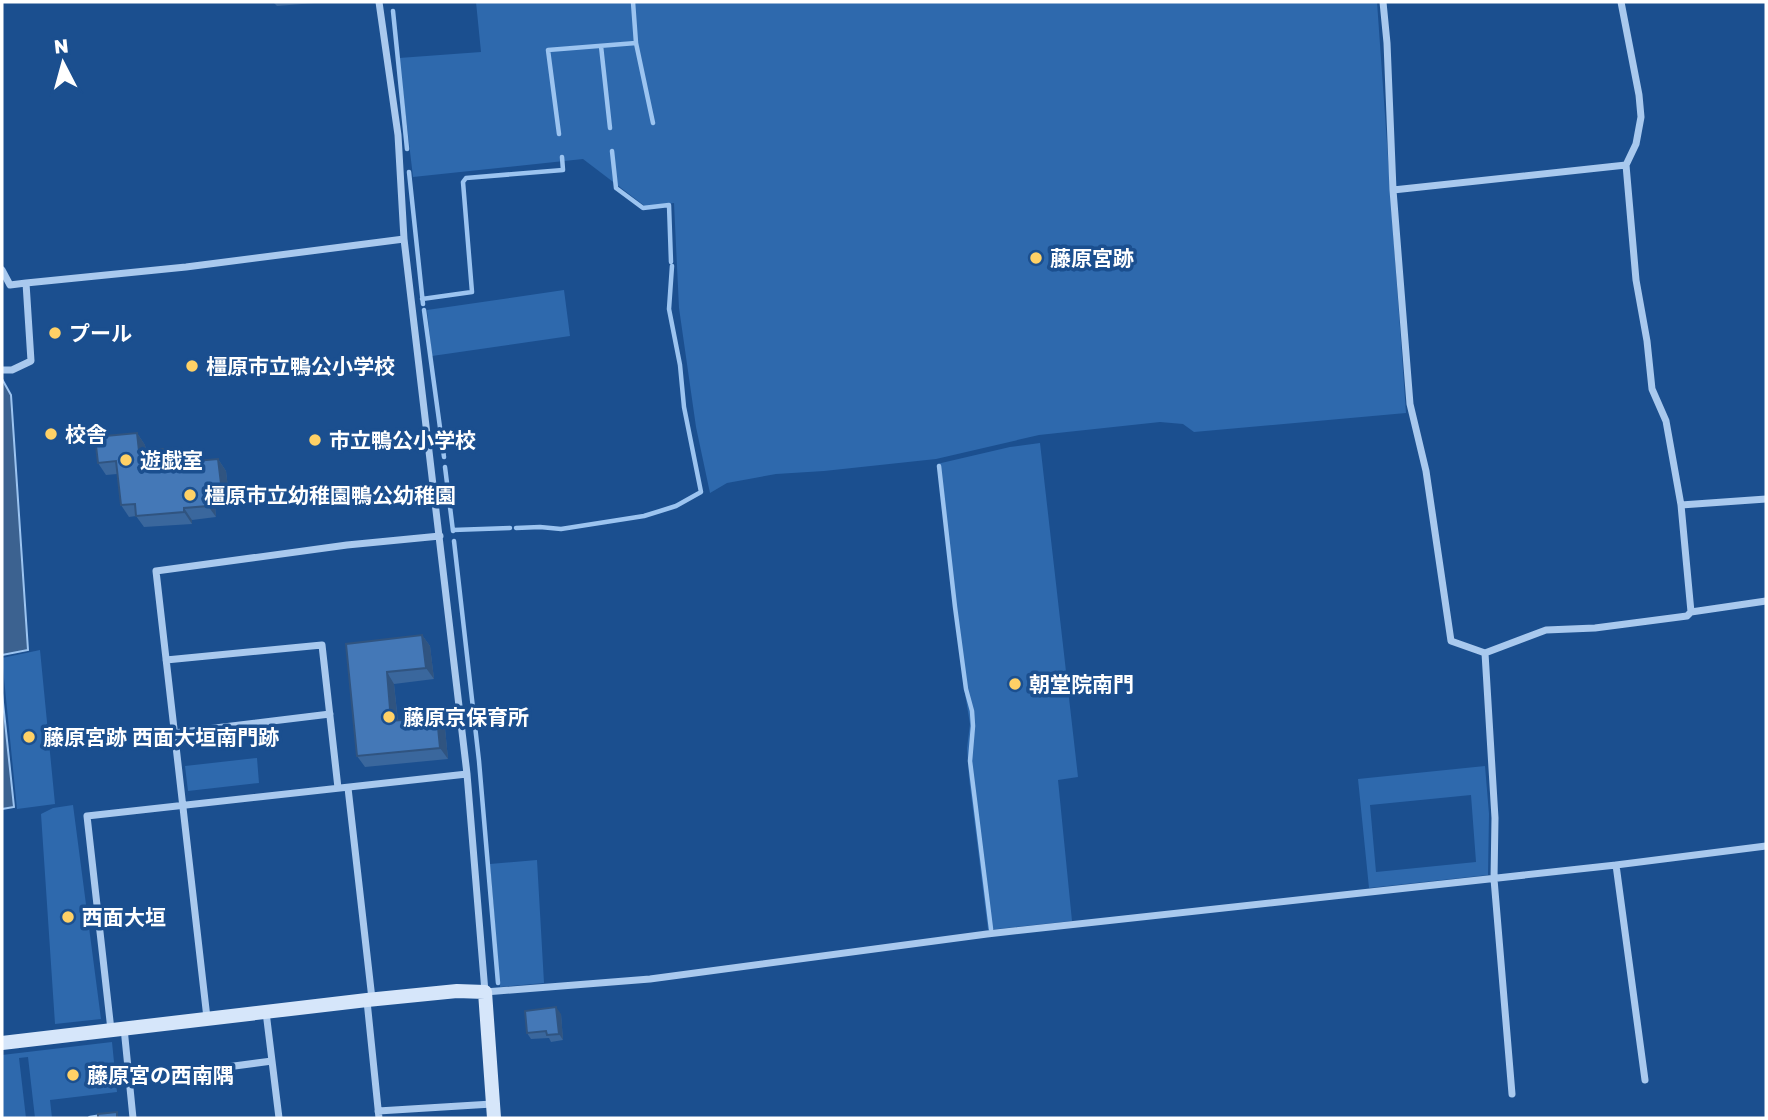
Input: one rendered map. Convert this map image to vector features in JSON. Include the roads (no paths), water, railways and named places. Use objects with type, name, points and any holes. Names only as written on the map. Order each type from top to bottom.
[{"type":"street","points":[[348,788],[370,1000],[378,1115],[494,1111],[467,774],[404,239],[398,135],[379,2]]},
{"type":"street","points":[[1383,2],[1393,190],[1410,404],[1426,471],[1451,641],[1485,653],[1546,629],[1595,628],[1647,622],[1687,616],[1691,612],[1766,601]]},
{"type":"street","points":[[1621,2],[1641,117],[1636,144],[1626,165],[1636,280],[1652,389],[1665,421],[1681,505],[1691,612]]},
{"type":"street","points":[[1393,190],[1626,165]]},
{"type":"street","points":[[2,270],[10,285],[186,267],[404,239]]},
{"type":"street","points":[[2,370],[12,370],[31,361],[26,283]]},
{"type":"street","points":[[1681,505],[1766,499]]},
{"type":"street","points":[[206,1018],[156,571],[347,545],[440,536]]},
{"type":"street","points":[[166,660],[322,645],[338,788]]},
{"type":"street","points":[[1485,653],[1495,818],[1494,879],[1512,1094]]},
{"type":"street","points":[[174,733],[330,714]]},
{"type":"street","points":[[133,1118],[130,1080],[117,1029],[87,816],[467,774]]},
{"type":"street","points":[[2,1042],[457,991],[485,992],[650,979],[973,936],[1494,879],[1766,846]]},
{"type":"street","points":[[1616,865],[1645,1080]]},
{"type":"street","points":[[266,1011],[279,1118]]},
{"type":"street","points":[[130,1080],[272,1061]]},
{"type":"waterway","points":[[559,134],[548,50],[636,43],[633,2]]},
{"type":"waterway","points":[[393,11],[407,149]]},
{"type":"waterway","points":[[636,43],[653,123]]},
{"type":"waterway","points":[[601,46],[610,128]]},
{"type":"waterway","points":[[612,151],[616,188],[643,208],[669,205],[671,262]]},
{"type":"waterway","points":[[422,299],[472,292],[463,182],[466,178],[563,170],[562,157]]},
{"type":"waterway","points":[[409,172],[423,304]]},
{"type":"waterway","points":[[516,528],[561,529],[644,516],[676,506],[701,492],[684,407],[680,365],[669,309],[672,266]]},
{"type":"waterway","points":[[424,310],[444,457]]},
{"type":"waterway","points":[[939,466],[966,689],[972,711],[970,761],[991,929]]},
{"type":"waterway","points":[[445,467],[453,531]]},
{"type":"waterway","points":[[453,530],[510,528]]},
{"type":"waterway","points":[[454,541],[479,761],[498,983]]},
{"type":"waterway","points":[[90,1118],[103,1116]]},
{"type":"place","name":"藤原宮跡","points":[[1036,258]]},
{"type":"place","name":"プール","points":[[55,333]]},
{"type":"place","name":"橿原市立鴨公小学校","points":[[192,366]]},
{"type":"place","name":"校舎","points":[[51,434]]},
{"type":"place","name":"市立鴨公小学校","points":[[315,440]]},
{"type":"place","name":"遊戯室","points":[[126,460]]},
{"type":"place","name":"橿原市立幼稚園鴨公幼稚園","points":[[190,495]]},
{"type":"place","name":"朝堂院南門","points":[[1015,684]]},
{"type":"place","name":"藤原京保育所","points":[[389,717]]},
{"type":"place","name":"藤原宮跡 西面大垣南門跡","points":[[29,737]]},
{"type":"place","name":"西面大垣","points":[[68,917]]},
{"type":"place","name":"藤原宮の西南隅","points":[[73,1075]]}]
